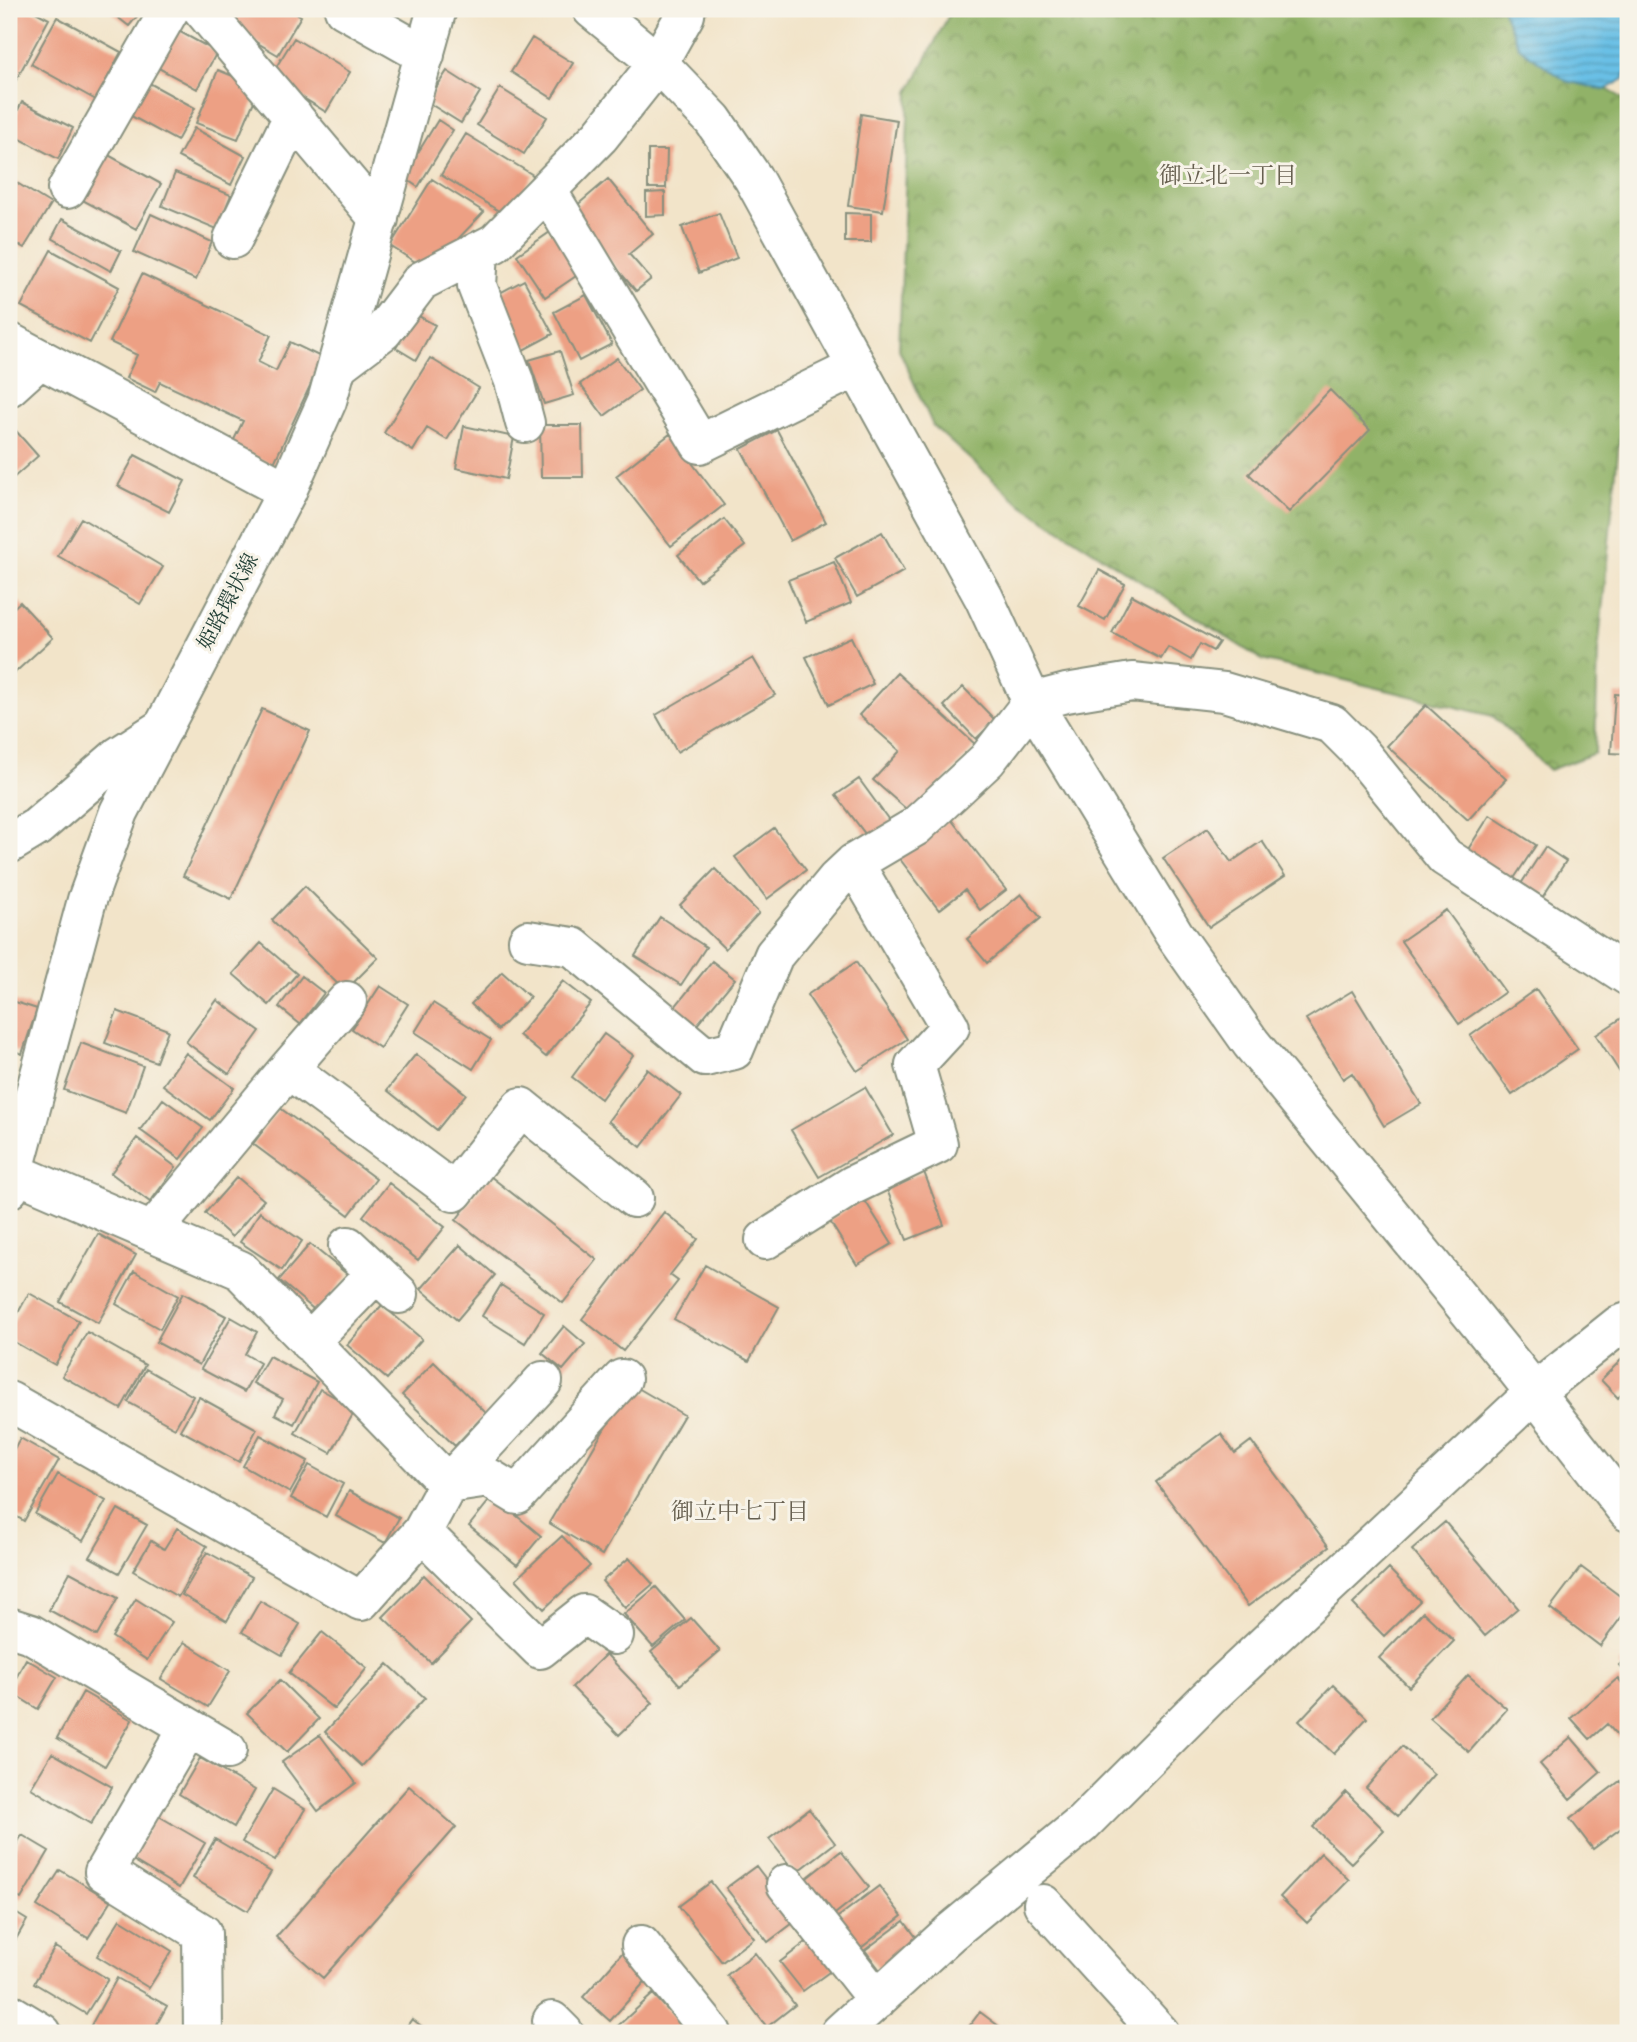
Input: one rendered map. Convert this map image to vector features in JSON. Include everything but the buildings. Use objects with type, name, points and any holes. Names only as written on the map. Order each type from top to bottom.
[{"type":"street","points":[[67,189],[170,9]]},
{"type":"street","points":[[202,9],[379,219]]},
{"type":"street","points":[[344,9],[425,55]]},
{"type":"street","name":"姫路環状線","points":[[11,1181],[87,900],[119,812],[287,491],[319,421],[338,365],[437,9]]},
{"type":"street","points":[[592,9],[658,63],[713,120],[753,178],[984,598],[1032,702],[1147,891],[1213,991],[1251,1043],[1535,1392],[1628,1512]]},
{"type":"street","points":[[338,365],[383,331],[421,281],[495,243],[600,136],[658,63],[686,9]]},
{"type":"street","points":[[233,239],[293,116]]},
{"type":"street","points":[[547,190],[700,444],[857,367]]},
{"type":"street","points":[[479,251],[477,286],[514,381],[525,423]]},
{"type":"street","points":[[9,387],[24,350],[287,491]]},
{"type":"street","points":[[528,940],[573,947],[705,1057],[734,1051],[774,955],[837,879],[854,863],[915,827],[987,760],[1032,702],[1066,693],[1132,682],[1224,692],[1332,724],[1358,750],[1445,857],[1628,976]]},
{"type":"street","points":[[9,844],[37,827],[119,756],[164,727]]},
{"type":"street","points":[[765,1241],[853,1185],[938,1144],[915,1065],[950,1027],[854,863]]},
{"type":"street","points":[[152,1232],[347,1001]]},
{"type":"street","points":[[288,1069],[454,1192],[521,1108],[634,1198]]},
{"type":"street","points":[[11,1181],[152,1232],[240,1270],[447,1484]]},
{"type":"street","points":[[309,1342],[388,1284],[348,1246]]},
{"type":"street","points":[[786,1884],[860,2022],[951,1932],[1082,1824],[1208,1698],[1535,1392],[1619,1325],[1628,1321]]},
{"type":"street","points":[[447,1484],[489,1478],[517,1495],[622,1378]]},
{"type":"street","points":[[9,1401],[361,1601],[422,1532],[447,1484],[543,1381]]},
{"type":"street","points":[[422,1532],[540,1649],[584,1614],[614,1635]]},
{"type":"street","points":[[9,1627],[31,1634],[227,1750]]},
{"type":"street","points":[[188,1728],[104,1872],[202,1933],[203,2033]]},
{"type":"street","points":[[1043,1904],[1160,2033]]},
{"type":"street","points":[[641,1945],[712,2033]]},
{"type":"street","points":[[9,2013],[42,2033]]},
{"type":"green space","points":[[952,9],[1520,9],[1574,71],[1628,101],[1628,351],[1598,652],[1595,753],[1549,770],[1493,716],[1262,660],[1019,503],[933,426],[899,349],[909,92]]},
{"type":"water","points":[[1502,9],[1626,9],[1628,63],[1624,79],[1605,90],[1566,81],[1519,47]]},
{"type":"district","name":"御立北一丁目","points":[[1228,177]]},
{"type":"district","name":"御立中七丁目","points":[[740,1513]]}]
